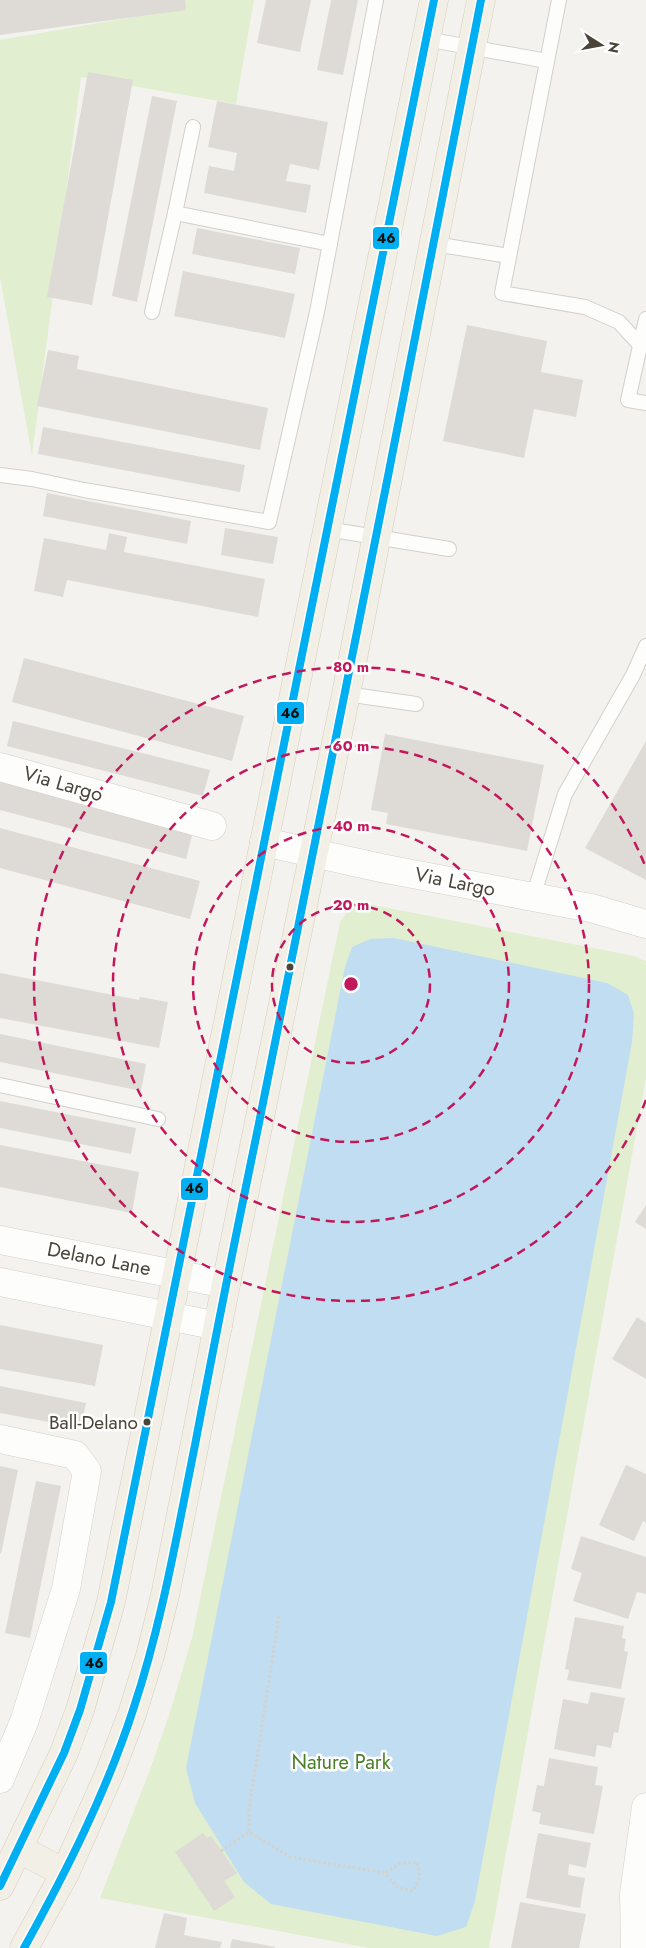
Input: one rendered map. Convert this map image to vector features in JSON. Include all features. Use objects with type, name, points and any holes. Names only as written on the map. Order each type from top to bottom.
[{"type":"main road","points":[[0,1886],[67,1744],[80,1710],[111,1602],[434,0]]},
{"type":"main road","points":[[24,1948],[65,1873],[110,1772],[132,1714],[150,1656],[168,1582],[226,1284],[346,694],[482,0]]},
{"type":"main road","points":[[19,1849],[65,1873]]},
{"type":"street","name":"Via Largo","points":[[0,766],[212,826]]},
{"type":"street","name":"Via Largo","points":[[264,842],[381,868],[591,908],[646,924]]},
{"type":"street","name":"Delano Lane","points":[[0,1240],[226,1284]]},
{"type":"street","name":"Delano Lane","points":[[0,1282],[218,1326]]},
{"type":"street","points":[[0,1439],[75,1455],[87,1471],[66,1589],[24,1722],[0,1779]]},
{"type":"street","points":[[635,1948],[634,1894],[646,1807]]},
{"type":"lane","points":[[0,476],[32,479],[84,490],[269,522],[307,360],[376,0]]},
{"type":"lane","points":[[559,0],[502,293],[585,307],[619,322],[640,346]]},
{"type":"lane","points":[[426,39],[547,61]]},
{"type":"lane","points":[[152,312],[193,127]]},
{"type":"lane","points":[[175,213],[330,244]]},
{"type":"lane","points":[[434,244],[509,256]]},
{"type":"lane","points":[[646,319],[628,400],[646,403]]},
{"type":"lane","points":[[327,529],[448,549]]},
{"type":"lane","points":[[533,897],[565,794],[633,675],[646,646]]},
{"type":"lane","points":[[346,694],[416,704]]},
{"type":"lane","points":[[0,1085],[158,1119]]},
{"type":"path","points":[[249,1832],[249,1809],[279,1616]]},
{"type":"path","points":[[221,1851],[249,1832]]},
{"type":"path","points":[[249,1832],[290,1857],[384,1873],[398,1888],[413,1891],[420,1877],[417,1862],[399,1864],[384,1873]]},
{"type":"green space","points":[[181,0],[254,0],[236,104],[81,77],[32,456],[0,277],[0,40],[180,9]]},
{"type":"green space","name":"Nature Park","points":[[373,905],[634,956],[646,961],[646,1078],[489,1948],[369,1948],[100,1898],[151,1767],[192,1638],[340,922],[351,906]]},
{"type":"water","name":"Nature Park","points":[[394,938],[607,983],[628,995],[634,1014],[632,1042],[475,1901],[466,1927],[437,1936],[271,1904],[244,1882],[195,1803],[186,1768],[345,967],[352,947],[370,939]]},
{"type":"building","points":[[0,0],[185,0],[186,10],[0,35]]},
{"type":"building","points":[[266,0],[311,0],[300,52],[257,43]]},
{"type":"building","points":[[331,0],[358,0],[343,75],[317,70]]},
{"type":"building","points":[[88,72],[133,80],[92,305],[47,297]]},
{"type":"building","points":[[152,96],[177,101],[137,302],[112,296]]},
{"type":"building","points":[[217,101],[328,122],[319,170],[290,164],[286,181],[311,185],[306,213],[204,193],[209,166],[234,171],[237,153],[208,147]]},
{"type":"building","points":[[197,228],[300,248],[295,274],[192,254]]},
{"type":"building","points":[[183,271],[295,294],[285,338],[174,316]]},
{"type":"building","points":[[467,325],[547,341],[541,372],[583,380],[576,417],[534,409],[524,458],[443,441]]},
{"type":"building","points":[[48,350],[79,356],[77,369],[268,408],[260,450],[37,406]]},
{"type":"building","points":[[43,427],[245,465],[240,492],[38,454]]},
{"type":"building","points":[[47,493],[191,521],[187,544],[43,516]]},
{"type":"building","points":[[225,528],[278,537],[273,564],[221,555]]},
{"type":"building","points":[[109,533],[127,537],[124,552],[265,579],[258,617],[67,580],[63,597],[34,591],[44,538],[106,550]]},
{"type":"building","points":[[24,658],[244,716],[232,761],[12,702]]},
{"type":"building","points":[[13,721],[210,770],[203,796],[7,746]]},
{"type":"building","points":[[385,734],[544,765],[527,851],[386,824],[388,813],[371,810]]},
{"type":"building","points":[[646,741],[646,880],[585,848]]},
{"type":"building","points":[[0,782],[193,832],[186,859],[0,810]]},
{"type":"building","points":[[0,828],[200,881],[190,919],[0,868]]},
{"type":"building","points":[[0,973],[139,1000],[140,997],[168,1002],[159,1048],[0,1018]]},
{"type":"building","points":[[0,1034],[146,1064],[141,1091],[0,1062]]},
{"type":"building","points":[[0,1101],[136,1128],[131,1154],[0,1128]]},
{"type":"building","points":[[0,1145],[139,1172],[132,1213],[0,1187]]},
{"type":"building","points":[[646,1205],[646,1229],[635,1222]]},
{"type":"building","points":[[637,1317],[646,1323],[646,1379],[612,1359]]},
{"type":"building","points":[[0,1325],[103,1345],[95,1386],[0,1369]]},
{"type":"building","points":[[0,1386],[86,1403],[81,1428],[0,1413]]},
{"type":"building","points":[[626,1465],[646,1474],[646,1523],[643,1521],[634,1541],[599,1525]]},
{"type":"building","points":[[0,1466],[18,1470],[1,1554],[0,1553]]},
{"type":"building","points":[[36,1481],[61,1486],[30,1638],[5,1633]]},
{"type":"building","points":[[581,1536],[646,1557],[646,1594],[637,1592],[628,1619],[573,1601],[582,1573],[571,1569]]},
{"type":"building","points":[[575,1617],[624,1626],[622,1638],[626,1639],[624,1651],[628,1652],[621,1689],[567,1680],[569,1670],[565,1669]]},
{"type":"building","points":[[591,1692],[625,1698],[618,1733],[614,1732],[611,1748],[597,1745],[595,1757],[554,1749],[563,1699],[588,1704]]},
{"type":"building","points":[[549,1758],[598,1767],[595,1785],[603,1786],[594,1834],[539,1824],[541,1813],[532,1811],[537,1785],[544,1786]]},
{"type":"building","points":[[203,1833],[207,1838],[211,1836],[237,1873],[224,1881],[235,1897],[214,1911],[175,1852]]},
{"type":"building","points":[[538,1833],[591,1843],[586,1868],[569,1864],[568,1875],[585,1878],[580,1908],[526,1898]]},
{"type":"building","points":[[520,1902],[586,1914],[579,1948],[511,1948]]},
{"type":"building","points":[[164,1913],[187,1918],[184,1935],[222,1942],[220,1948],[155,1948]]},
{"type":"building","points":[[232,1939],[275,1947],[275,1948],[230,1948]]},
{"type":"transit line","name":"46","points":[[0,1886],[64,1753],[80,1710],[111,1602],[434,0]]},
{"type":"transit line","name":"46","points":[[24,1948],[70,1861],[98,1802],[133,1710],[161,1611],[343,705],[481,0]]},
{"type":"place","name":"Ball-Delano","points":[[147,1422]]}]
